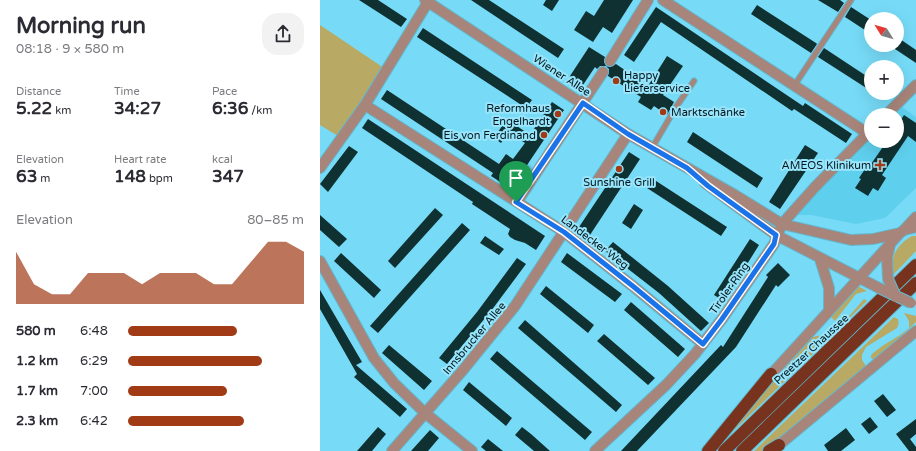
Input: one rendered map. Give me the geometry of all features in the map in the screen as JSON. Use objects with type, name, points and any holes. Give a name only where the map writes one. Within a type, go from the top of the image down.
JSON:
[{"type":"highway","name":"Preetzer Chaussee","points":[[724,451],[916,265]]},
{"type":"highway","points":[[742,451],[916,283]]},
{"type":"highway","points":[[708,451],[771,374]]},
{"type":"street","points":[[610,61],[648,0]]},
{"type":"street","points":[[663,0],[864,131]]},
{"type":"street","points":[[320,168],[365,105],[426,1]]},
{"type":"street","name":"Wiener Allee","points":[[426,1],[628,134],[735,194],[782,224],[824,235],[851,240],[873,239],[916,227]]},
{"type":"street","points":[[516,202],[603,72]]},
{"type":"street","points":[[893,108],[916,85]]},
{"type":"street","name":"Landecker Weg","points":[[365,105],[564,232],[703,344]]},
{"type":"street","name":"Innsbrucker Allee","points":[[392,451],[468,365],[511,311],[628,134]]},
{"type":"street","name":"Tiroler Ring","points":[[595,451],[666,385],[703,344],[774,244],[776,235],[782,224],[815,187],[864,138]]},
{"type":"street","name":"Wiener Allee","points":[[687,168],[708,186],[776,235],[820,259],[913,304]]},
{"type":"street","points":[[902,231],[916,217]]},
{"type":"street","name":"Preetzer Chaussee","points":[[701,451],[902,231]]},
{"type":"street","points":[[890,243],[887,258],[888,279],[896,297]]},
{"type":"street","name":"Preetzer Chaussee","points":[[820,259],[829,288],[826,313]]},
{"type":"street","points":[[320,261],[374,358],[394,382],[425,414],[472,451]]},
{"type":"street","points":[[774,449],[881,362],[916,331]]},
{"type":"lane","points":[[794,86],[851,0]]},
{"type":"lane","points":[[652,148],[676,106],[694,80]]},
{"type":"shaded area","points":[[320,25],[384,68],[338,136],[320,125]]},
{"type":"shaded area","name":"AMEOS Klinikum","points":[[904,108],[916,117],[916,188],[885,218],[856,224],[811,215],[793,215],[864,145],[864,148],[904,148]]},
{"type":"shaded area","points":[[912,236],[916,236],[916,251],[893,275],[892,263],[895,252],[902,243]]},
{"type":"shaded area","points":[[858,286],[867,291],[856,294],[835,321],[831,317]]},
{"type":"shaded area","points":[[864,299],[867,301],[716,448],[813,337],[835,332]]},
{"type":"shaded area","points":[[904,313],[916,316],[916,322],[879,357],[874,360],[871,358],[871,355],[875,351],[909,328],[909,321]]},
{"type":"shaded area","points":[[894,317],[898,319],[899,324],[897,328],[866,347],[862,355],[862,360],[866,366],[763,451],[754,451]]},
{"type":"building","points":[[359,0],[378,0],[407,19],[401,27]]},
{"type":"building","points":[[471,0],[489,0],[564,49],[558,58]]},
{"type":"building","points":[[546,0],[559,0],[552,11],[543,5]]},
{"type":"building","points":[[604,0],[633,0],[612,33],[603,27],[593,42],[574,30],[586,11],[594,16]]},
{"type":"building","points":[[818,0],[840,0],[844,3],[838,12]]},
{"type":"building","points":[[757,5],[816,43],[817,44],[811,53],[751,14]]},
{"type":"building","points":[[656,7],[803,106],[805,103],[852,134],[846,143],[794,109],[792,111],[661,22],[634,62],[624,55]]},
{"type":"building","points":[[851,7],[864,15],[864,29],[845,17]]},
{"type":"building","points":[[423,28],[532,100],[526,108],[417,37]]},
{"type":"building","points":[[904,42],[916,50],[916,63],[900,52],[904,52]]},
{"type":"building","points":[[589,47],[605,57],[604,61],[606,66],[600,66],[597,69],[595,67],[583,85],[570,76]]},
{"type":"building","points":[[824,48],[864,74],[864,87],[818,57]]},
{"type":"building","points":[[667,56],[683,66],[663,95],[674,102],[667,115],[654,106],[651,110],[638,102],[641,97],[608,76],[609,69],[606,66],[610,67],[616,64],[648,86]]},
{"type":"building","points":[[387,90],[499,164],[506,154],[513,159],[525,143],[508,132],[501,143],[494,138],[508,117],[515,122],[514,124],[530,135],[552,102],[564,110],[511,189],[491,176],[493,173],[381,99]]},
{"type":"building","points":[[904,115],[916,123],[916,142],[908,136],[904,142]]},
{"type":"building","points":[[368,119],[545,236],[536,250],[525,243],[510,237],[508,234],[510,229],[472,204],[473,202],[362,128]]},
{"type":"building","points":[[693,132],[763,178],[757,188],[687,142]]},
{"type":"building","points":[[805,145],[818,153],[780,209],[769,202]]},
{"type":"building","points":[[349,146],[358,152],[328,192],[320,184]]},
{"type":"building","points":[[882,148],[900,148],[882,175],[886,178],[878,191],[873,188],[868,196],[855,188],[861,179],[859,178],[867,166],[869,167]]},
{"type":"building","points":[[629,152],[640,159],[588,238],[577,230]]},
{"type":"building","points":[[653,179],[727,227],[721,236],[647,188]]},
{"type":"building","points":[[634,204],[643,210],[631,229],[622,223]]},
{"type":"building","points":[[435,208],[443,215],[395,268],[388,261]]},
{"type":"building","points":[[320,215],[347,239],[339,247],[320,230]]},
{"type":"building","points":[[462,223],[470,230],[378,333],[370,326]]},
{"type":"building","points":[[485,236],[504,249],[499,255],[480,243]]},
{"type":"building","points":[[750,239],[759,245],[724,301],[714,295]]},
{"type":"building","points":[[613,242],[668,286],[709,323],[701,331],[659,293],[605,251]]},
{"type":"building","points":[[341,253],[381,290],[374,298],[334,261]]},
{"type":"building","points":[[567,253],[622,294],[615,302],[561,262]]},
{"type":"building","points":[[517,258],[526,264],[491,311],[447,364],[439,358],[477,312]]},
{"type":"building","points":[[778,263],[790,275],[778,287],[776,285],[736,347],[637,451],[621,451],[721,345],[723,347],[768,277],[766,275]]},
{"type":"building","points":[[546,286],[594,325],[588,333],[540,294]]},
{"type":"building","points":[[320,290],[362,362],[356,365],[407,409],[400,417],[354,377],[357,374],[320,309]]},
{"type":"building","points":[[631,302],[685,349],[678,357],[624,310]]},
{"type":"building","points":[[525,320],[622,405],[616,412],[518,328]]},
{"type":"building","points":[[604,334],[655,378],[648,385],[597,341]]},
{"type":"building","points":[[389,345],[432,381],[424,390],[382,353]]},
{"type":"building","points":[[497,351],[592,432],[585,440],[490,359]]},
{"type":"building","points":[[469,382],[512,418],[506,426],[463,390]]},
{"type":"building","points":[[883,394],[896,410],[887,417],[874,401]]},
{"type":"building","points":[[870,417],[878,427],[869,434],[861,424]]},
{"type":"building","points":[[916,419],[916,434],[910,439],[916,447],[916,451],[909,451],[896,434]]},
{"type":"building","points":[[378,427],[386,434],[372,451],[357,451]]},
{"type":"building","points":[[522,427],[550,451],[534,451],[515,435]]},
{"type":"building","points":[[846,428],[855,440],[841,451],[828,451],[824,445]]},
{"type":"building","points":[[430,430],[439,438],[428,451],[411,451]]},
{"type":"building","points":[[488,439],[503,451],[486,451],[481,447]]},
{"type":"place","name":"Happy Lieferservice","points":[[616,81]]},
{"type":"place","name":"Marktschänke","points":[[663,112]]},
{"type":"place","name":"Reformhaus Engelhardt","points":[[558,114]]},
{"type":"place","name":"Eis von Ferdinand","points":[[544,135]]},
{"type":"place","name":"AMEOS Klinikum","points":[[880,165]]},
{"type":"place","name":"Sunshine Grill","points":[[619,169]]},
{"type":"route","points":[[583,103],[628,134],[687,168],[708,186],[776,235],[774,244],[703,344],[564,232],[516,202],[583,103]]}]
